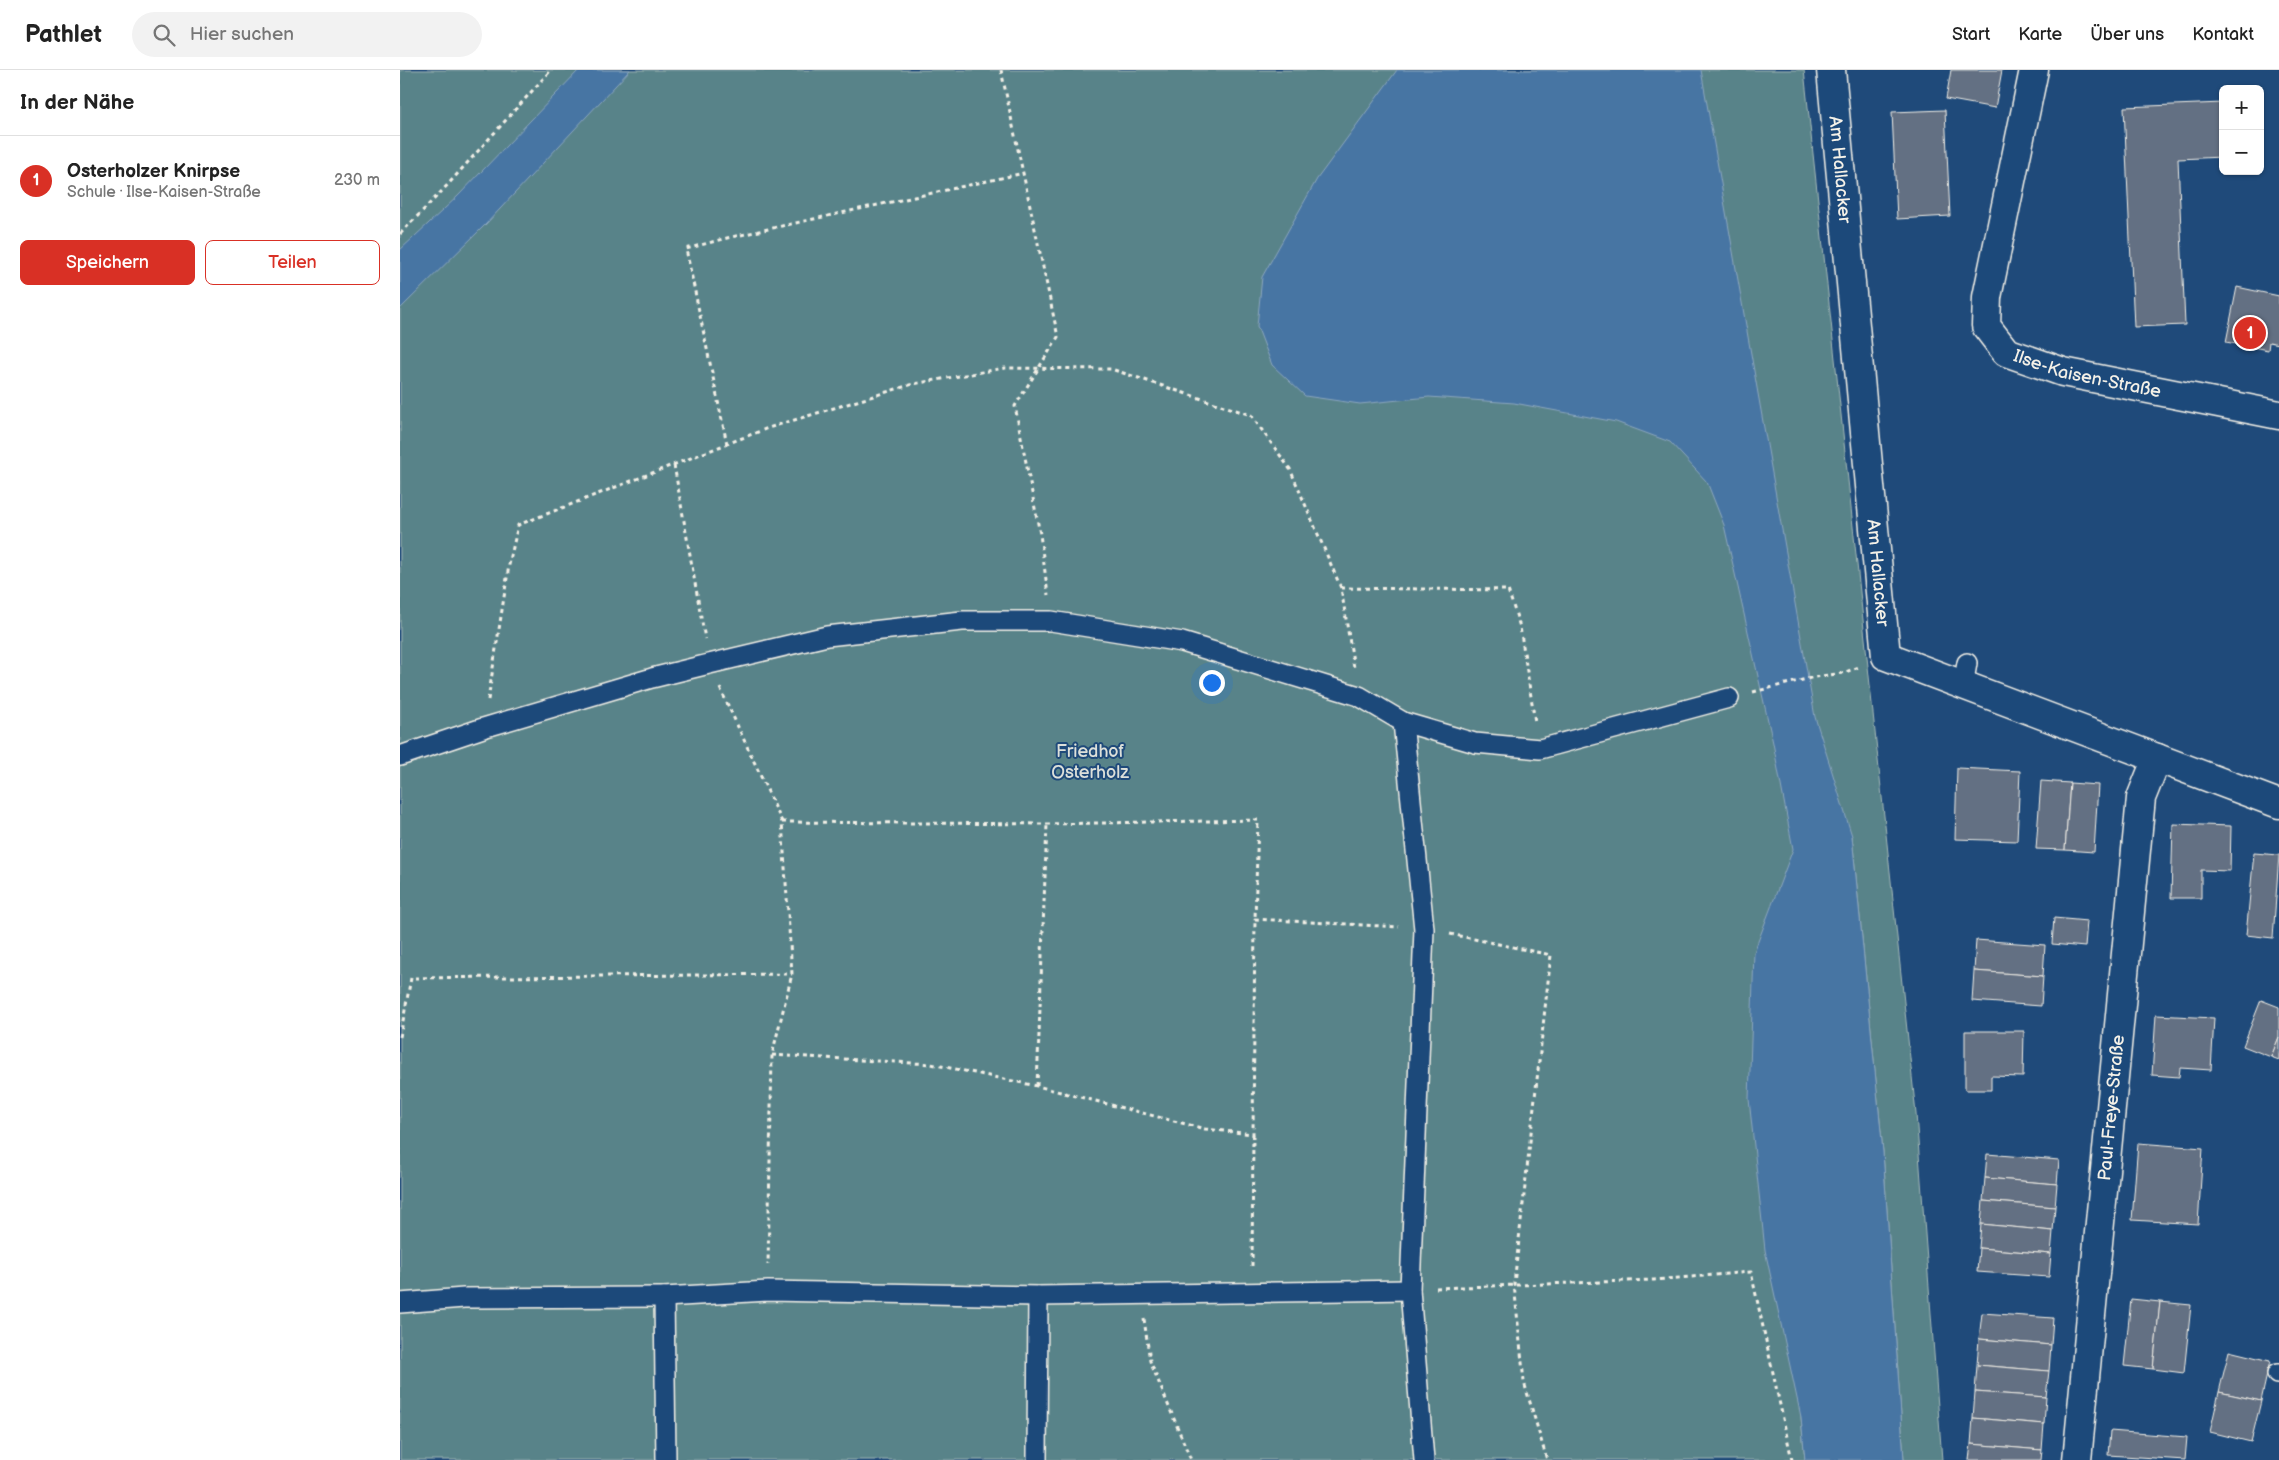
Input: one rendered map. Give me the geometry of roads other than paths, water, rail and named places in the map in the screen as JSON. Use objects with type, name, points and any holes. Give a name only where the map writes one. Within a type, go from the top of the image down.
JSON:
[{"type":"street","name":"Am Hallacker","points":[[1831,70],[1886,656],[1965,675],[2157,758]]},
{"type":"street","name":"Ilse-Kaisen-Straße","points":[[2034,70],[1986,297],[1986,326],[2006,352],[2063,372],[2279,415]]},
{"type":"street","points":[[2157,758],[2279,804]]},
{"type":"street","name":"Paul-Freye-Straße","points":[[2077,1460],[2141,798],[2157,758]]},
{"type":"lane","points":[[400,756],[483,728],[652,678],[709,664],[827,636],[962,621],[1051,621],[1182,642],[1359,696],[1403,722],[1475,743],[1540,749],[1728,698]]},
{"type":"lane","points":[[1403,722],[1424,929],[1410,1290],[1424,1460]]},
{"type":"lane","points":[[400,1303],[464,1298],[664,1297],[768,1291],[1038,1296],[1410,1290]]},
{"type":"lane","points":[[1037,1460],[1038,1296]]},
{"type":"lane","points":[[664,1297],[666,1460]]},
{"type":"water","points":[[579,70],[630,70],[486,224],[400,309],[400,250],[458,196]]},
{"type":"water","points":[[1397,70],[1701,70],[1815,717],[1852,836],[1883,1152],[1904,1460],[1805,1460],[1801,1417],[1765,1250],[1749,1099],[1754,952],[1793,849],[1773,743],[1724,525],[1707,482],[1670,442],[1616,422],[1514,403],[1429,397],[1360,404],[1305,396],[1272,365],[1257,326],[1262,277],[1317,179]]},
{"type":"place","name":"Osterholzer Knirpse","points":[[2250,333]]},
{"type":"park label","name":"Friedhof Osterholz","points":[[1090,761]]}]
